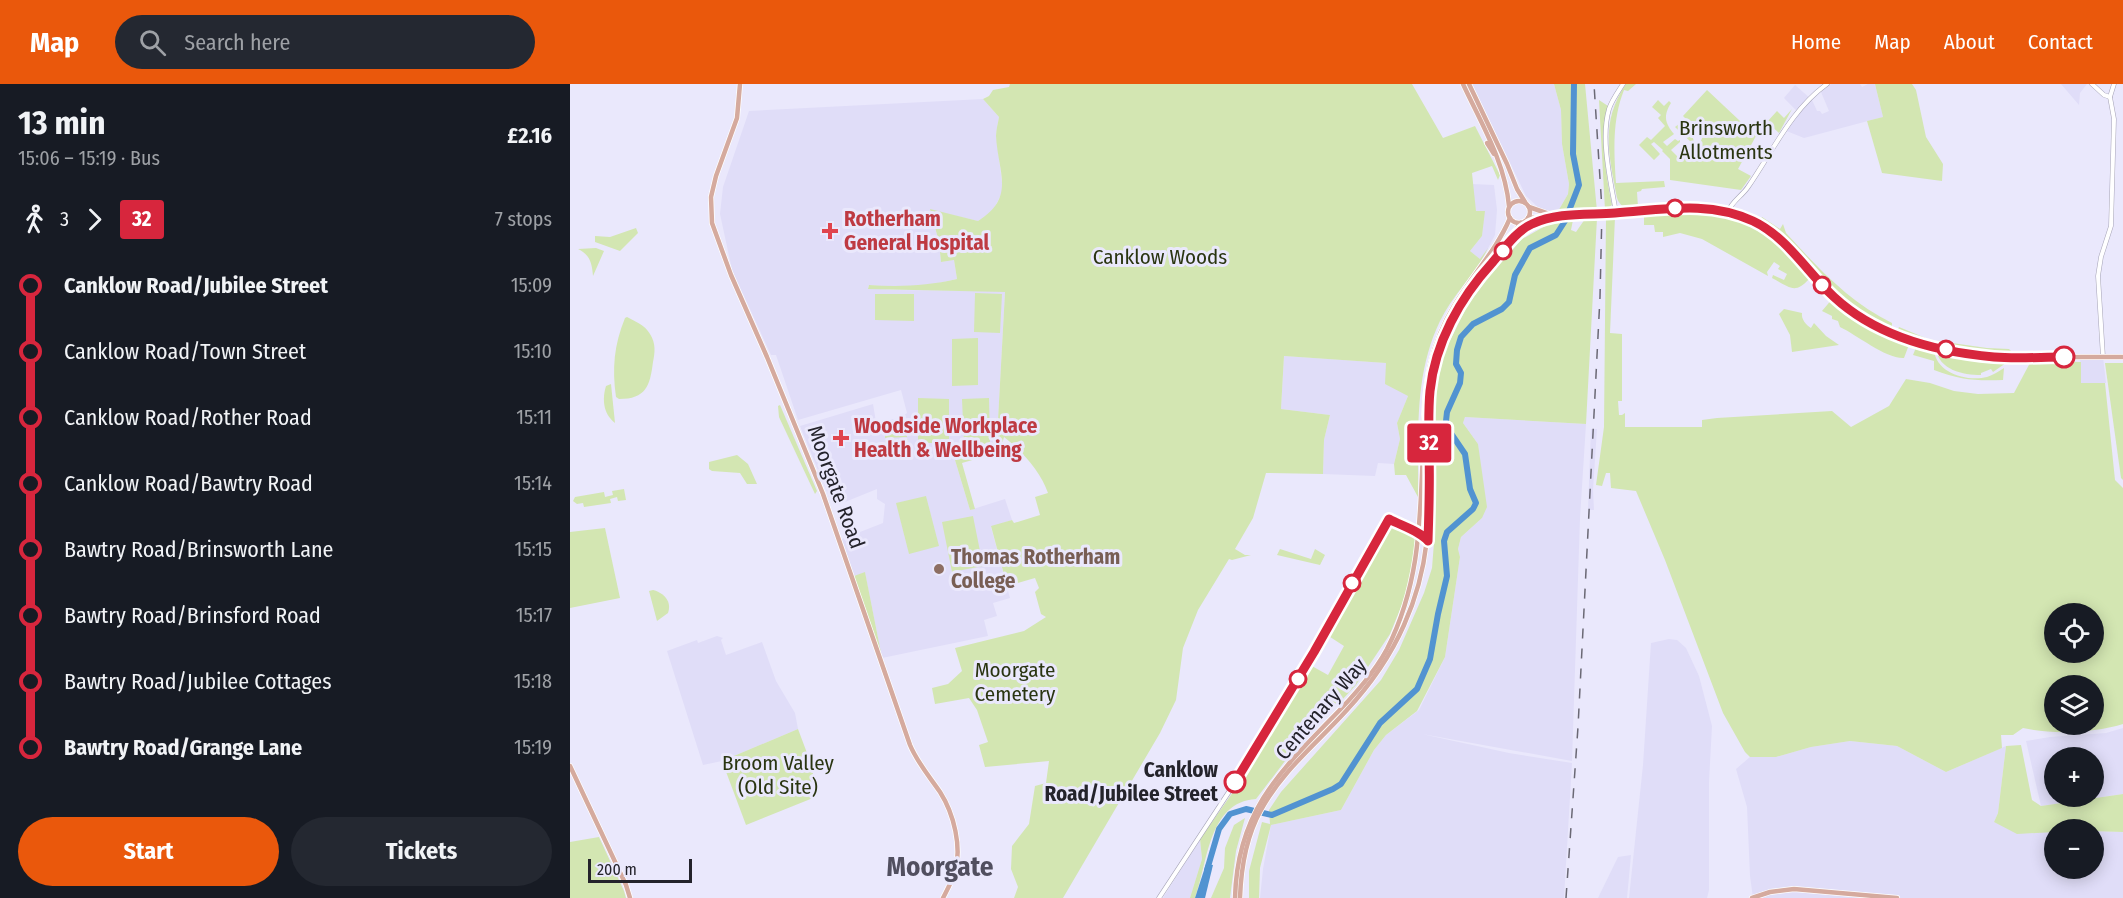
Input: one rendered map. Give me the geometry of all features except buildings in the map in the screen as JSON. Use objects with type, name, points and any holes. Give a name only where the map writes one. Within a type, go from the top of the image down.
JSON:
[{"type":"main road","name":"Moorgate Road","points":[[740,84],[737,118],[711,196],[712,224],[731,275],[824,494],[913,753],[940,792],[950,812],[956,842],[956,865],[953,878],[943,898]]},
{"type":"main road","points":[[1463,84],[1498,159],[1508,192],[1510,218],[1521,223]]},
{"type":"main road","points":[[1469,84],[1517,189],[1529,207],[1528,218]]},
{"type":"main road","points":[[1487,143],[1498,159]]},
{"type":"main road","points":[[1509,206],[1516,201],[1525,202]]},
{"type":"main road","points":[[1529,207],[1561,216]]},
{"type":"main road","points":[[1484,272],[1521,223],[1528,218],[1683,207],[1716,209],[1753,221],[1770,230],[1835,299],[1881,329],[1935,347],[1982,355],[2123,357]]},
{"type":"main road","points":[[1484,272],[1522,230],[1533,223],[1561,216]]},
{"type":"main road","name":"Centenary Way","points":[[1235,898],[1240,855],[1254,818],[1265,798],[1284,768],[1351,698],[1386,651],[1403,614],[1415,570],[1419,532],[1425,393],[1431,363],[1439,337],[1454,306],[1494,250],[1510,218]]},
{"type":"main road","name":"Centenary Way","points":[[1265,798],[1346,710],[1380,669],[1396,642],[1410,611],[1421,580],[1428,541],[1429,408],[1433,372],[1443,340],[1458,308],[1484,272]]},
{"type":"main road","points":[[1419,532],[1429,519]]},
{"type":"main road","points":[[570,766],[630,898]]},
{"type":"main road","name":"Centenary Way","points":[[1240,898],[1245,856],[1254,818]]},
{"type":"main road","points":[[1752,898],[1770,892],[1794,889],[1897,898]]},
{"type":"street","points":[[1616,213],[1608,164],[1606,126],[1610,105],[1623,84]]},
{"type":"street","points":[[1728,212],[1768,158],[1793,117],[1815,93],[1827,84]]},
{"type":"street","points":[[2092,84],[2104,95],[2110,97]]},
{"type":"street","points":[[2103,357],[2098,284],[2101,257],[2111,226],[2114,119],[2110,97],[2114,84]]},
{"type":"street","points":[[1158,898],[1246,766],[1389,519],[1419,532],[1428,541]]},
{"type":"shaded area","points":[[1472,84],[1554,84],[1561,110],[1562,144],[1569,184],[1568,194],[1557,213],[1540,209],[1526,196]]},
{"type":"shaded area","points":[[1831,84],[1860,84],[1862,87],[1875,84],[1883,117],[1804,138],[1784,130],[1797,111],[1784,98],[1795,85],[1812,100],[1817,111],[1822,114],[1829,111],[1821,92]]},
{"type":"shaded area","points":[[2061,84],[2087,84],[2080,93],[2079,105]]},
{"type":"shaded area","points":[[983,99],[999,117],[996,133],[1003,191],[992,212],[978,221],[930,210],[939,242],[941,262],[954,260],[957,279],[930,285],[893,287],[869,285],[868,288],[1005,291],[998,420],[992,446],[955,460],[970,510],[1005,499],[1012,520],[991,527],[1010,598],[993,603],[997,616],[984,620],[988,636],[882,658],[865,573],[854,576],[842,539],[883,523],[885,504],[877,499],[877,489],[845,502],[839,494],[829,497],[800,426],[873,404],[876,422],[900,418],[907,413],[901,390],[798,420],[776,355],[771,355],[732,270],[720,214],[723,187],[749,111]]},
{"type":"shaded area","points":[[1472,184],[1494,185],[1497,210],[1495,235],[1484,256],[1480,259],[1470,251],[1482,236],[1484,211],[1476,212]]},
{"type":"shaded area","points":[[1284,356],[1387,363],[1408,396],[1397,423],[1400,439],[1394,464],[1378,463],[1375,476],[1323,474],[1324,440],[1330,415],[1281,409]]},
{"type":"shaded area","points":[[2080,357],[2103,357],[2106,383],[2081,383]]},
{"type":"shaded area","points":[[1465,417],[1586,424],[1580,518],[1572,761],[1422,734],[1509,753],[1572,763],[1564,898],[1260,898],[1271,825],[1341,810],[1374,750],[1386,735],[1419,710],[1445,657],[1461,537],[1482,518],[1478,444],[1463,423]]},
{"type":"shaded area","points":[[1591,429],[1597,429],[1594,510],[1588,510]]},
{"type":"shaded area","points":[[717,636],[723,638],[721,640],[726,655],[762,642],[776,681],[795,713],[798,729],[722,761],[703,765],[667,651],[697,640],[698,643]]},
{"type":"shaded area","points":[[1669,639],[1677,640],[1686,648],[1699,676],[1712,726],[1709,782],[1709,890],[1707,898],[1629,898],[1643,765],[1651,643]]},
{"type":"shaded area","points":[[2123,728],[2123,794],[2104,797],[2104,747],[2044,747],[2044,806],[2041,806],[2026,741],[2050,737],[2104,735]]},
{"type":"shaded area","points":[[1850,741],[1897,746],[1946,772],[2006,746],[1998,813],[1994,822],[2044,832],[2044,879],[2104,879],[2104,831],[2123,832],[2123,898],[1753,898],[1747,807],[1736,769],[1750,757],[1776,757],[1811,747]]},
{"type":"shaded area","points":[[1200,839],[1202,859],[1190,898],[1163,898]]},
{"type":"shaded area","points":[[1631,855],[1627,898],[1598,898],[1618,857]]},
{"type":"green space","name":"Canklow Woods","points":[[1010,84],[1412,84],[1443,138],[1475,126],[1500,175],[1498,180],[1492,166],[1472,173],[1476,211],[1485,211],[1482,236],[1470,251],[1480,259],[1488,248],[1445,311],[1431,342],[1421,385],[1419,408],[1418,497],[1406,475],[1395,475],[1394,464],[1400,439],[1397,423],[1408,396],[1385,384],[1386,363],[1284,356],[1281,409],[1330,415],[1324,440],[1323,474],[1266,473],[1253,518],[1235,549],[1245,555],[1251,555],[1229,559],[1198,610],[1183,648],[1176,700],[1160,733],[1063,898],[1014,898],[1018,887],[1011,869],[1012,846],[1029,824],[1035,786],[1046,783],[1049,761],[985,767],[979,745],[988,742],[977,710],[969,698],[935,704],[932,688],[948,684],[962,671],[955,648],[1024,631],[1046,617],[1041,614],[1035,592],[1039,588],[1035,578],[1007,586],[991,526],[1012,520],[1014,523],[1040,515],[1035,497],[1048,493],[1041,477],[1024,455],[1004,437],[1000,452],[962,463],[975,509],[970,510],[955,460],[992,446],[998,420],[1005,292],[868,289],[869,285],[913,285],[957,279],[954,260],[941,262],[939,242],[930,209],[978,221],[997,203],[1002,183],[996,136],[999,117],[983,99],[993,90],[1009,87]]},
{"type":"green space","points":[[1554,84],[1585,84],[1597,211],[1557,213],[1568,194],[1569,184],[1562,144],[1561,110]]},
{"type":"green space","points":[[1626,84],[1636,84],[1628,91],[1624,90],[1617,113],[1614,147],[1616,183],[1664,181],[1665,187],[1642,189],[1637,192],[1638,207],[1631,208],[1623,206],[1617,198],[1609,153],[1612,112]]},
{"type":"green space","points":[[1875,84],[1912,84],[1916,90],[1926,137],[1943,164],[1942,181],[1882,173],[1867,121],[1883,117]]},
{"type":"green space","name":"Brinsworth Allotments","points":[[1707,90],[1756,136],[1738,169],[1751,176],[1741,190],[1670,180],[1670,159],[1663,150],[1654,142],[1651,144],[1660,154],[1654,160],[1639,145],[1647,137],[1651,140],[1665,126],[1658,118],[1661,115],[1652,107],[1658,100],[1664,106],[1669,101],[1671,103],[1666,119],[1674,134],[1663,142],[1667,146],[1675,139],[1680,140],[1671,150],[1678,157],[1683,152],[1689,157],[1696,156],[1703,135],[1699,131],[1692,134],[1694,142],[1692,143],[1675,127],[1679,124],[1684,129],[1690,123],[1683,116]]},
{"type":"green space","points":[[1599,100],[1608,106],[1605,156],[1612,205],[1605,210]]},
{"type":"green space","points":[[1792,109],[1779,133],[1767,122],[1777,111],[1784,118]]},
{"type":"green space","points":[[1683,211],[1730,215],[1752,224],[1771,236],[1807,274],[1809,279],[1800,287],[1792,288],[1772,278],[1773,275],[1784,280],[1787,274],[1778,269],[1780,266],[1774,262],[1767,272],[1768,276],[1702,239],[1680,233],[1663,237],[1663,232],[1655,232],[1654,225],[1644,225],[1644,214]]},
{"type":"green space","points":[[1606,217],[1615,217],[1610,333],[1622,334],[1622,401],[1618,401],[1619,415],[1625,413],[1625,427],[1702,427],[1702,420],[1717,418],[1832,411],[1851,427],[1889,406],[1906,379],[1930,383],[1954,391],[1978,394],[2014,393],[2031,361],[2081,362],[2081,383],[2105,383],[2115,480],[2123,488],[2123,724],[2104,728],[2104,675],[2044,675],[2044,732],[2023,728],[2013,735],[2001,735],[2002,748],[1946,772],[1897,746],[1850,741],[1811,747],[1776,757],[1750,757],[1723,713],[1665,560],[1636,491],[1611,488],[1610,473],[1606,473],[1602,486],[1596,485],[1604,427]]},
{"type":"green space","points":[[1762,217],[1780,229],[1783,224],[1786,233],[1822,271],[1848,295],[1876,315],[1892,323],[1892,329],[1877,325],[1862,317],[1847,305],[1779,234],[1760,221]]},
{"type":"green space","points":[[1597,218],[1586,424],[1465,417],[1463,423],[1478,444],[1487,507],[1482,518],[1461,537],[1445,657],[1417,711],[1386,735],[1374,750],[1341,810],[1271,825],[1260,868],[1259,898],[1249,898],[1249,871],[1262,822],[1270,824],[1269,810],[1281,792],[1381,680],[1399,650],[1424,593],[1432,568],[1435,530],[1435,396],[1444,353],[1467,306],[1522,239],[1554,221],[1573,220],[1571,230],[1576,232],[1585,219]]},
{"type":"green space","points":[[636,228],[638,233],[620,251],[595,242],[595,236],[610,237]]},
{"type":"green space","points":[[596,248],[604,251],[593,276],[590,260],[578,249]]},
{"type":"green space","points":[[975,293],[1002,294],[1000,333],[974,332]]},
{"type":"green space","points":[[875,294],[914,294],[914,321],[875,320]]},
{"type":"green space","points":[[1833,298],[1870,326],[1908,340],[1910,342],[1904,358],[1880,351],[1840,327],[1838,321],[1822,311]]},
{"type":"green space","points":[[1784,309],[1802,313],[1807,325],[1811,328],[1814,323],[1826,336],[1839,345],[1792,352],[1790,335],[1779,314]]},
{"type":"green space","points":[[627,317],[648,331],[653,341],[654,355],[650,378],[645,390],[635,397],[619,399],[616,397],[614,366],[618,338]]},
{"type":"green space","points":[[1899,327],[1935,342],[2009,349],[2013,353],[1988,354],[1957,349],[1900,333]]},
{"type":"green space","points":[[978,338],[978,385],[952,386],[952,339]]},
{"type":"green space","points":[[1917,345],[1934,349],[1940,364],[1953,374],[1979,378],[1989,376],[2004,368],[2003,380],[1968,379],[1934,370],[1934,361],[1913,355]]},
{"type":"green space","points":[[1936,349],[2008,360],[1993,372],[1991,369],[1981,375],[1967,374],[1953,370],[1942,362]]},
{"type":"green space","points":[[2105,363],[2123,363],[2123,480],[2121,478]]},
{"type":"green space","points":[[611,384],[615,423],[606,411],[604,401],[606,386]]},
{"type":"green space","points":[[918,398],[949,399],[949,443],[918,443]]},
{"type":"green space","points":[[989,398],[990,444],[964,445],[962,399]]},
{"type":"green space","points":[[780,405],[817,491],[815,494],[779,417],[778,406]]},
{"type":"green space","points":[[885,421],[906,421],[907,437],[885,438]]},
{"type":"green space","points":[[908,439],[908,456],[886,457],[885,440]]},
{"type":"green space","points":[[737,455],[748,464],[757,484],[747,484],[740,473],[709,469],[709,462]]},
{"type":"green space","points":[[624,489],[626,500],[618,501],[617,497],[610,499],[611,503],[584,507],[583,503],[577,504],[573,501],[575,497],[604,492],[605,497],[613,495],[612,491]]},
{"type":"green space","points":[[926,496],[939,546],[909,554],[896,503]]},
{"type":"green space","points":[[973,516],[983,566],[952,572],[942,522]]},
{"type":"green space","points":[[1395,525],[1414,537],[1416,542],[1408,590],[1390,634],[1356,685],[1285,761],[1256,799],[1240,803],[1228,811],[1219,822],[1212,836],[1195,898],[1190,898],[1202,859],[1200,839],[1233,792],[1310,665],[1328,675],[1344,646],[1327,635],[1392,526]]},
{"type":"green space","points":[[605,528],[620,598],[570,608],[570,532]]},
{"type":"green space","points":[[1280,549],[1311,559],[1315,549],[1325,555],[1320,565],[1277,555]]},
{"type":"green space","points":[[865,572],[882,658],[854,576]]},
{"type":"green space","points":[[653,590],[664,595],[669,605],[668,613],[657,621],[649,591]]},
{"type":"green space","name":"Broom Valley (Old Site)","points":[[798,729],[813,769],[818,796],[746,825],[722,761]]},
{"type":"green space","points":[[2021,745],[2032,800],[2041,806],[2104,807],[2104,797],[2123,794],[2123,832],[2104,831],[2104,819],[2044,819],[2044,833],[2017,834],[1994,822],[1998,813],[2006,746]]},
{"type":"green space","points":[[1245,818],[1236,851],[1230,898],[1211,898],[1224,868],[1225,848],[1234,825]]},
{"type":"green space","points":[[599,837],[626,898],[570,898],[570,842]]},
{"type":"water","points":[[1206,864],[1213,865],[1205,898],[1195,898]]},
{"type":"waterway","points":[[1207,870],[1219,829],[1230,814],[1246,809],[1272,815],[1341,784],[1380,723],[1417,689],[1430,659],[1447,576],[1444,541],[1447,532],[1473,509],[1476,503],[1470,489],[1465,454],[1448,429],[1446,421],[1447,412],[1460,383],[1461,373],[1456,364],[1457,350],[1461,337],[1473,324],[1502,309],[1509,302],[1515,275],[1530,248],[1556,235],[1565,221],[1579,185],[1573,154],[1574,84]]},
{"type":"railway","points":[[1566,898],[1578,727],[1600,297],[1602,210],[1594,84]]},
{"type":"bus line","name":"32","points":[[1235,782],[1314,652],[1389,519],[1419,532],[1428,541],[1430,390],[1440,350],[1458,308],[1484,272],[1522,230],[1533,223],[1560,216],[1683,207],[1716,209],[1748,219],[1770,230],[1835,299],[1873,325],[1946,350],[1994,357],[2064,357]]},
{"type":"place","name":"Rotherham General Hospital","points":[[830,231]]},
{"type":"place","name":"Woodside Workplace Health & Wellbeing","points":[[841,438]]},
{"type":"place","name":"Thomas Rotherham College","points":[[939,569]]},
{"type":"place","name":"Canklow Road/Jubilee Street","points":[[1235,782]]},
{"type":"district","name":"Moorgate","points":[[940,867]]},
{"type":"park label","name":"Moorgate Cemetery","points":[[1015,682]]}]
